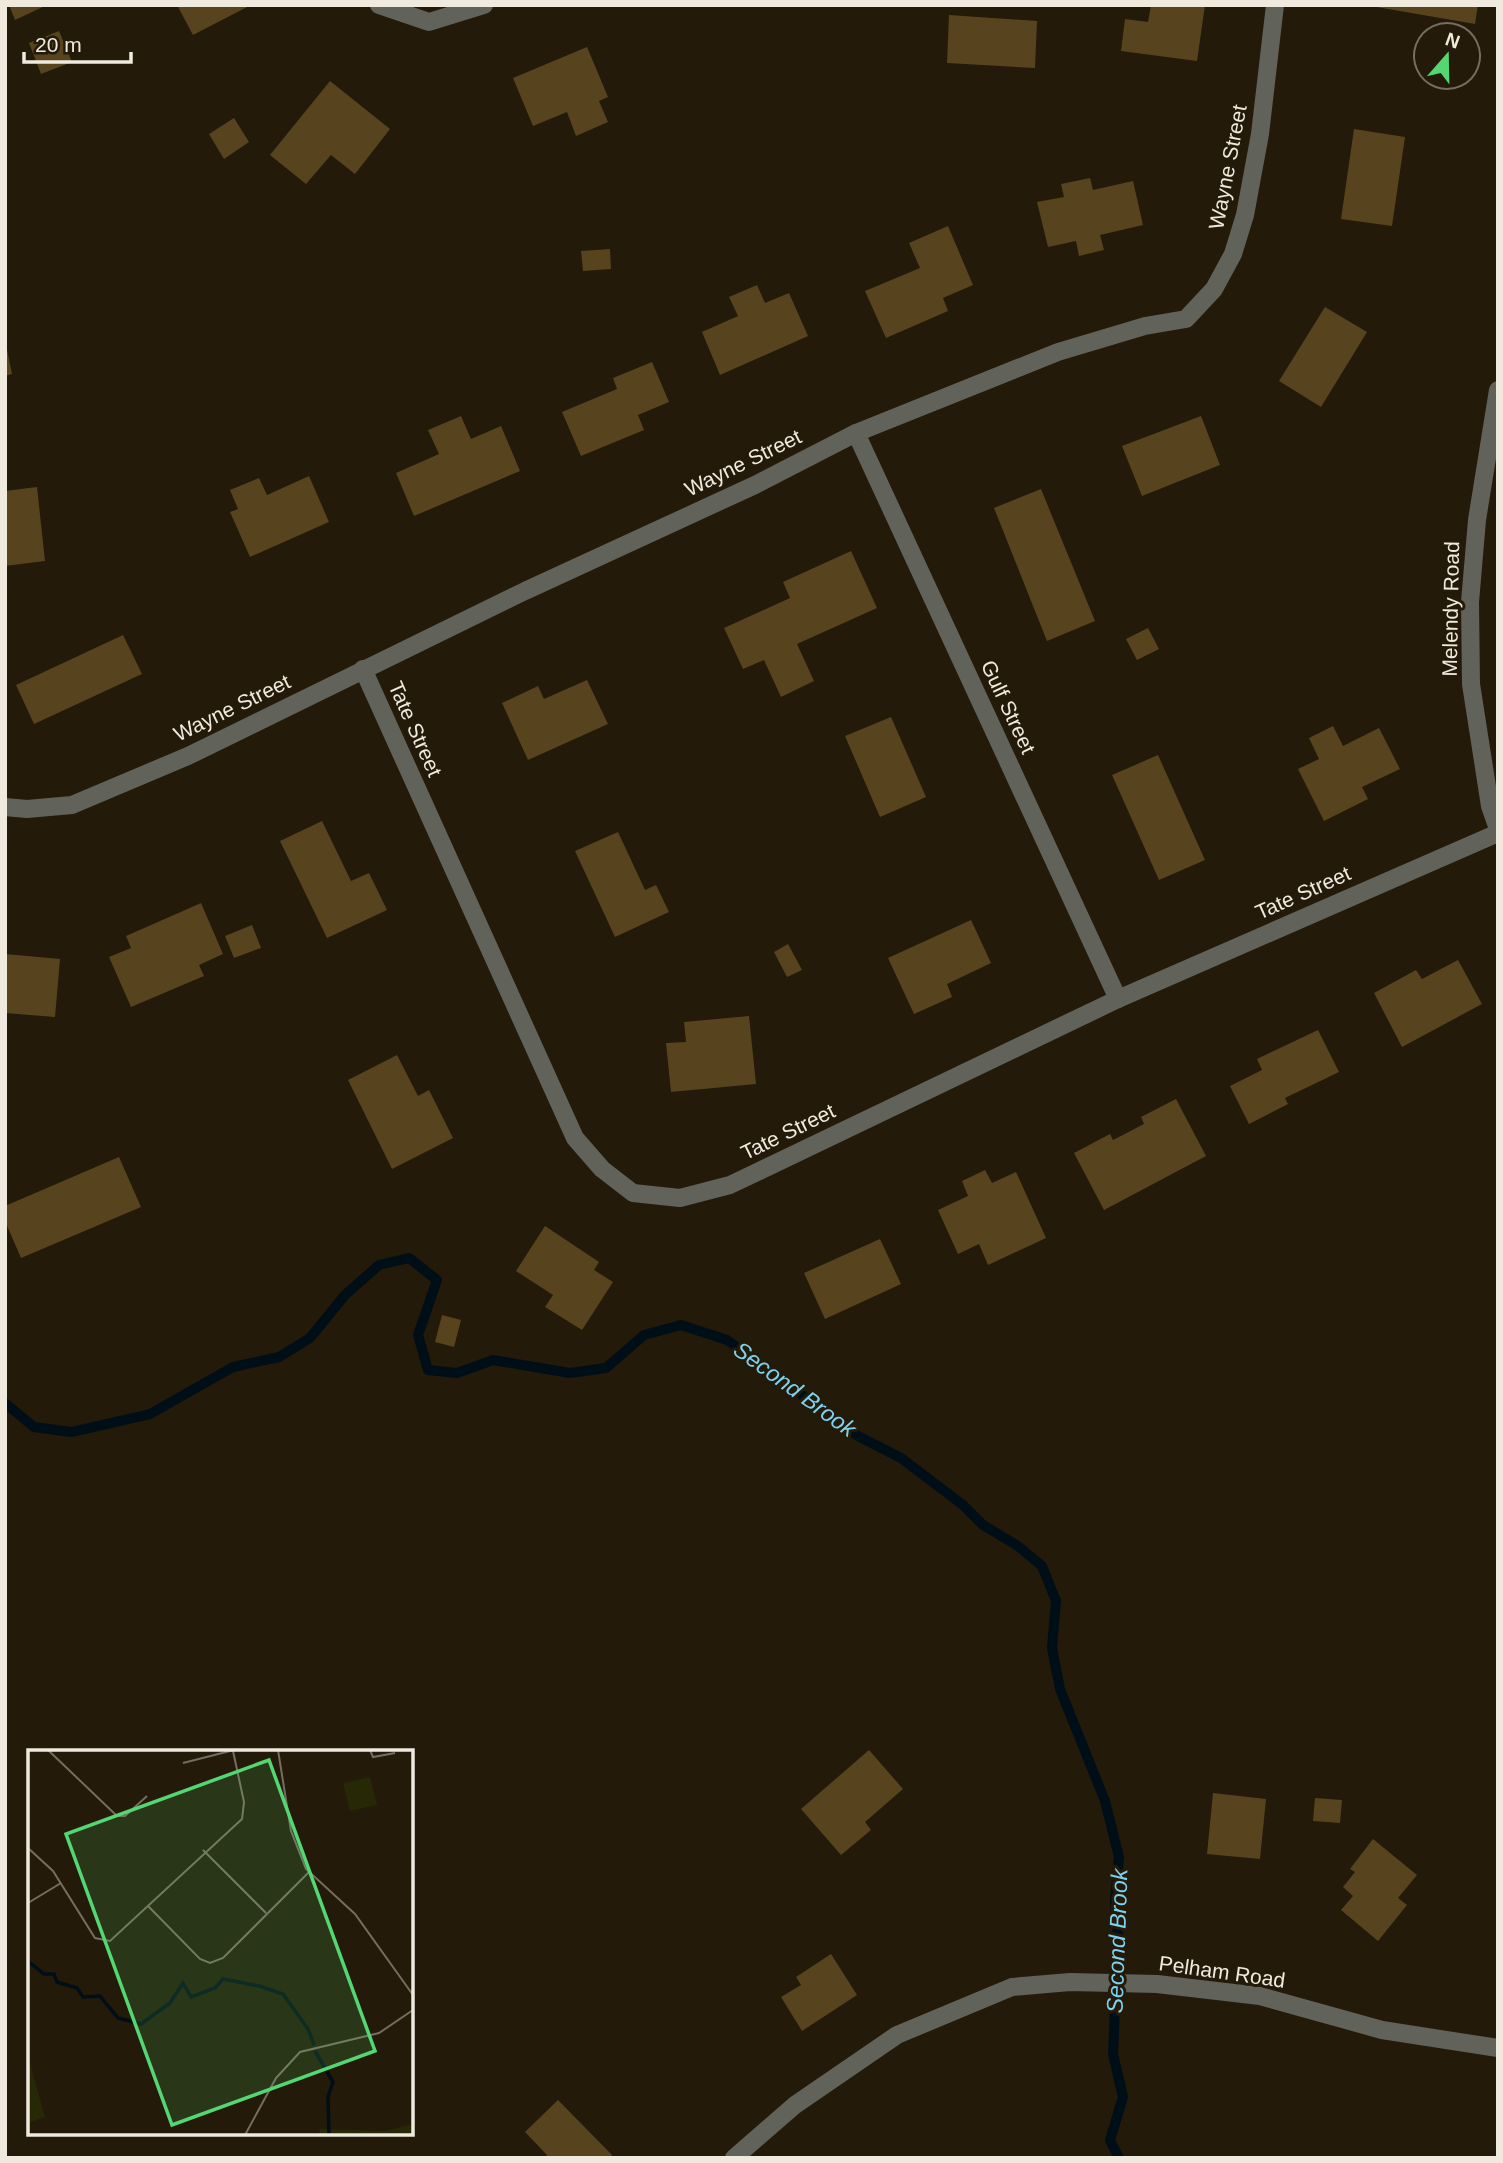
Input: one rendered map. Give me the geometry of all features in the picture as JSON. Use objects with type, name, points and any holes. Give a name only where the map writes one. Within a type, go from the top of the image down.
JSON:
[{"type":"street","points":[[379,5],[429,22],[484,5]]},
{"type":"street","name":"Wayne Street","points":[[5,807],[27,809],[72,805],[188,756],[363,669],[755,485],[856,433],[1058,352],[1145,326],[1186,319],[1214,289],[1233,254],[1245,215],[1260,134],[1275,5]]},
{"type":"street","name":"Melendy Road","points":[[1498,390],[1476,520],[1470,602],[1471,684],[1490,806],[1498,831]]},
{"type":"street","name":"Gulf Street","points":[[856,433],[1118,999]]},
{"type":"street","name":"Tate Street","points":[[363,669],[575,1138],[602,1169],[633,1193],[680,1198],[730,1185],[1118,999],[1498,831]]},
{"type":"street","name":"Pelham Road","points":[[734,2158],[795,2105],[897,2035],[1012,1987],[1070,1982],[1157,1984],[1260,1996],[1382,2030],[1498,2048]]},
{"type":"building","points":[[9,5],[47,5],[15,20]]},
{"type":"building","points":[[177,5],[251,5],[193,35]]},
{"type":"building","points":[[1151,5],[1205,5],[1197,61],[1121,51],[1125,19],[1148,22]]},
{"type":"building","points":[[1365,5],[1478,5],[1475,21],[1458,21]]},
{"type":"building","points":[[949,15],[1037,21],[1035,68],[947,63]]},
{"type":"building","points":[[59,31],[72,62],[41,74],[29,43]]},
{"type":"building","points":[[587,47],[608,97],[599,101],[608,122],[576,136],[567,112],[533,126],[513,78]]},
{"type":"building","points":[[330,81],[390,129],[355,174],[331,155],[306,184],[270,155]]},
{"type":"building","points":[[234,118],[249,142],[224,159],[209,134]]},
{"type":"building","points":[[1354,129],[1405,137],[1392,226],[1341,219]]},
{"type":"building","points":[[1090,178],[1093,190],[1133,181],[1143,225],[1100,235],[1104,250],[1079,256],[1076,241],[1048,247],[1037,202],[1064,197],[1061,184]]},
{"type":"building","points":[[948,226],[973,285],[943,298],[948,311],[886,338],[865,291],[920,268],[909,243]]},
{"type":"building","points":[[610,249],[611,269],[583,271],[581,251]]},
{"type":"building","points":[[757,285],[765,303],[789,293],[808,336],[720,375],[702,332],[738,316],[729,297]]},
{"type":"building","points":[[1325,307],[1367,332],[1321,407],[1279,381]]},
{"type":"building","points":[[5,340],[12,374],[5,376]]},
{"type":"building","points":[[652,362],[669,402],[638,415],[644,430],[581,456],[562,412],[617,389],[613,378]]},
{"type":"building","points":[[461,416],[471,439],[501,426],[520,471],[414,516],[396,473],[439,454],[428,430]]},
{"type":"building","points":[[1201,416],[1220,465],[1142,496],[1122,446]]},
{"type":"building","points":[[309,476],[329,522],[250,557],[230,512],[238,509],[230,490],[259,478],[267,495]]},
{"type":"building","points":[[37,487],[45,561],[5,566],[5,491]]},
{"type":"building","points":[[1041,489],[1095,621],[1047,641],[994,508]]},
{"type":"building","points":[[851,551],[877,608],[797,644],[814,681],[781,697],[764,660],[743,669],[724,628],[790,598],[783,582]]},
{"type":"building","points":[[1148,628],[1159,649],[1137,660],[1126,639]]},
{"type":"building","points":[[123,635],[142,674],[34,724],[16,685]]},
{"type":"building","points":[[587,680],[608,724],[528,760],[502,703],[538,686],[544,699]]},
{"type":"building","points":[[891,717],[926,797],[880,817],[845,736]]},
{"type":"building","points":[[1333,726],[1343,746],[1379,728],[1400,769],[1362,787],[1368,799],[1324,821],[1298,769],[1319,759],[1309,738]]},
{"type":"building","points":[[1158,755],[1205,860],[1159,880],[1112,775]]},
{"type":"building","points":[[322,821],[351,881],[369,873],[387,910],[327,938],[280,841]]},
{"type":"building","points":[[618,832],[645,890],[656,885],[669,912],[615,937],[575,851]]},
{"type":"building","points":[[201,903],[223,954],[199,965],[204,976],[131,1007],[109,957],[131,948],[126,936]]},
{"type":"building","points":[[971,920],[991,963],[947,984],[952,997],[914,1014],[888,958]]},
{"type":"building","points":[[252,925],[261,948],[234,958],[225,936]]},
{"type":"building","points":[[788,944],[802,970],[787,977],[774,952]]},
{"type":"building","points":[[5,954],[60,959],[55,1017],[5,1013]]},
{"type":"building","points":[[1458,960],[1482,1004],[1402,1047],[1374,993],[1416,970],[1422,979]]},
{"type":"building","points":[[749,1016],[756,1084],[671,1092],[666,1043],[686,1042],[684,1022]]},
{"type":"building","points":[[1318,1030],[1339,1072],[1285,1098],[1288,1104],[1249,1124],[1230,1086],[1262,1070],[1257,1059]]},
{"type":"building","points":[[397,1055],[418,1096],[429,1090],[453,1138],[392,1169],[348,1080]]},
{"type":"building","points":[[1176,1099],[1206,1156],[1104,1210],[1074,1153],[1110,1134],[1113,1140],[1144,1124],[1141,1117]]},
{"type":"building","points":[[119,1157],[141,1207],[21,1258],[5,1221],[5,1206]]},
{"type":"building","points":[[985,1170],[992,1183],[1016,1172],[1046,1238],[988,1265],[979,1244],[958,1254],[938,1210],[968,1196],[962,1181]]},
{"type":"building","points":[[545,1226],[599,1262],[594,1270],[613,1282],[582,1330],[545,1307],[553,1295],[516,1271]]},
{"type":"building","points":[[880,1239],[901,1284],[825,1319],[804,1273]]},
{"type":"building","points":[[442,1315],[461,1320],[454,1347],[435,1342]]},
{"type":"building","points":[[869,1750],[903,1789],[865,1822],[871,1830],[841,1855],[801,1809]]},
{"type":"building","points":[[1213,1793],[1266,1799],[1260,1859],[1207,1854]]},
{"type":"building","points":[[1315,1798],[1342,1800],[1340,1823],[1313,1821]]},
{"type":"building","points":[[1373,1839],[1417,1875],[1398,1898],[1407,1905],[1378,1941],[1341,1910],[1353,1896],[1343,1887],[1355,1872],[1350,1869]]},
{"type":"building","points":[[831,1954],[857,1995],[802,2031],[781,1997],[801,1985],[796,1977]]},
{"type":"building","points":[[558,2100],[612,2155],[609,2158],[544,2158],[547,2155],[525,2132]]},
{"type":"waterway","name":"Second Brook","points":[[5,1403],[34,1427],[71,1432],[150,1414],[233,1367],[279,1357],[310,1338],[345,1295],[379,1265],[409,1258],[437,1280],[418,1335],[428,1370],[457,1373],[493,1360],[570,1373],[606,1368],[644,1335],[681,1325],[727,1340],[858,1436],[901,1458],[963,1505],[983,1525],[1018,1546],[1042,1566],[1056,1601],[1052,1648],[1060,1689],[1105,1801],[1119,1857],[1115,1899],[1118,1937],[1113,2054],[1123,2097],[1110,2140],[1119,2158]]}]
